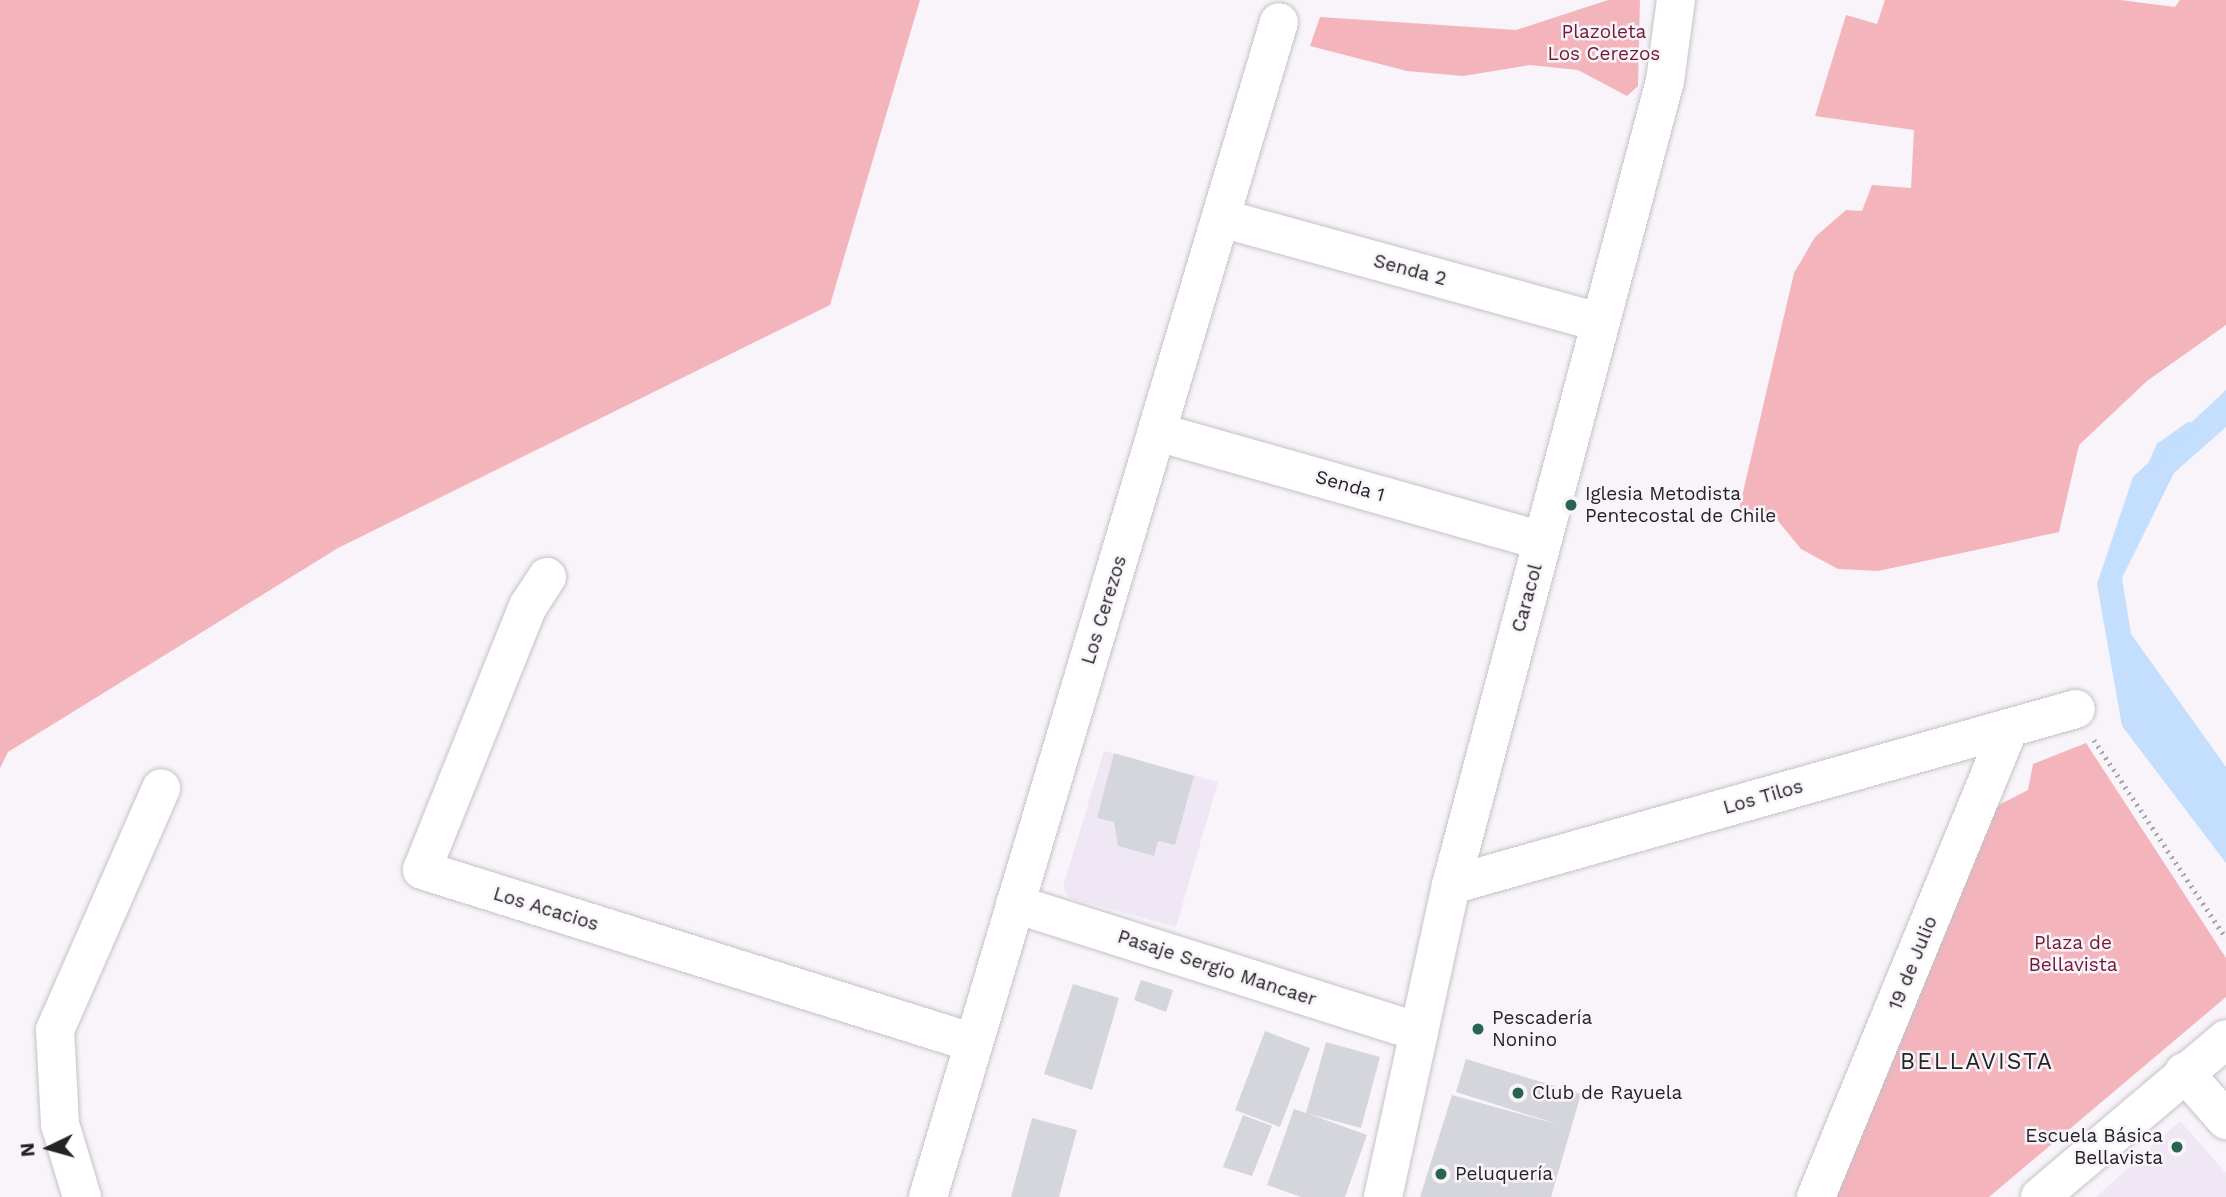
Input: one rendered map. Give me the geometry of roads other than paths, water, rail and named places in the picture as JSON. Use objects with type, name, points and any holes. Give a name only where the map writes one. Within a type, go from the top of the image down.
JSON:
[{"type":"street","name":"Caracol","points":[[1383,1197],[1451,885],[1665,81],[1676,0]]},
{"type":"street","name":"Los Cerezos","points":[[928,1197],[1279,22]]},
{"type":"street","name":"Senda 2","points":[[1221,218],[1599,322]]},
{"type":"street","name":"Senda 1","points":[[1157,432],[1542,541]]},
{"type":"street","name":"Los Acacios","points":[[547,577],[528,606],[422,870],[974,1043]]},
{"type":"street","name":"Los Tilos","points":[[1451,885],[2076,709]]},
{"type":"street","name":"19 de Julio","points":[[1816,1197],[2009,728]]},
{"type":"street","points":[[82,1197],[61,1124],[55,1030],[162,788]]},
{"type":"street","name":"Pasaje Sergio Mancaer","points":[[1015,904],[1419,1032]]},
{"type":"street","points":[[2040,1197],[2226,1039]]},
{"type":"street","points":[[2184,1072],[2226,1120]]},
{"type":"water","points":[[2226,390],[2226,427],[2174,473],[2122,578],[2131,634],[2226,767],[2226,863],[2122,726],[2097,584],[2133,477]]},
{"type":"waterway","points":[[2152,467],[2161,447],[2190,427]]},
{"type":"place","name":"Iglesia Metodista Pentecostal de Chile","points":[[1571,505]]},
{"type":"place","name":"Pescadería Nonino","points":[[1478,1029]]},
{"type":"place","name":"Club de Rayuela","points":[[1518,1093]]},
{"type":"place","name":"Escuela Básica Bellavista","points":[[2177,1147]]},
{"type":"place","name":"Peluquería","points":[[1441,1174]]},
{"type":"district","name":"BELLAVISTA","points":[[1977,1062]]},
{"type":"park label","name":"Plazoleta Los Cerezos","points":[[1604,43]]},
{"type":"park label","name":"Plaza de Bellavista","points":[[2073,954]]}]
